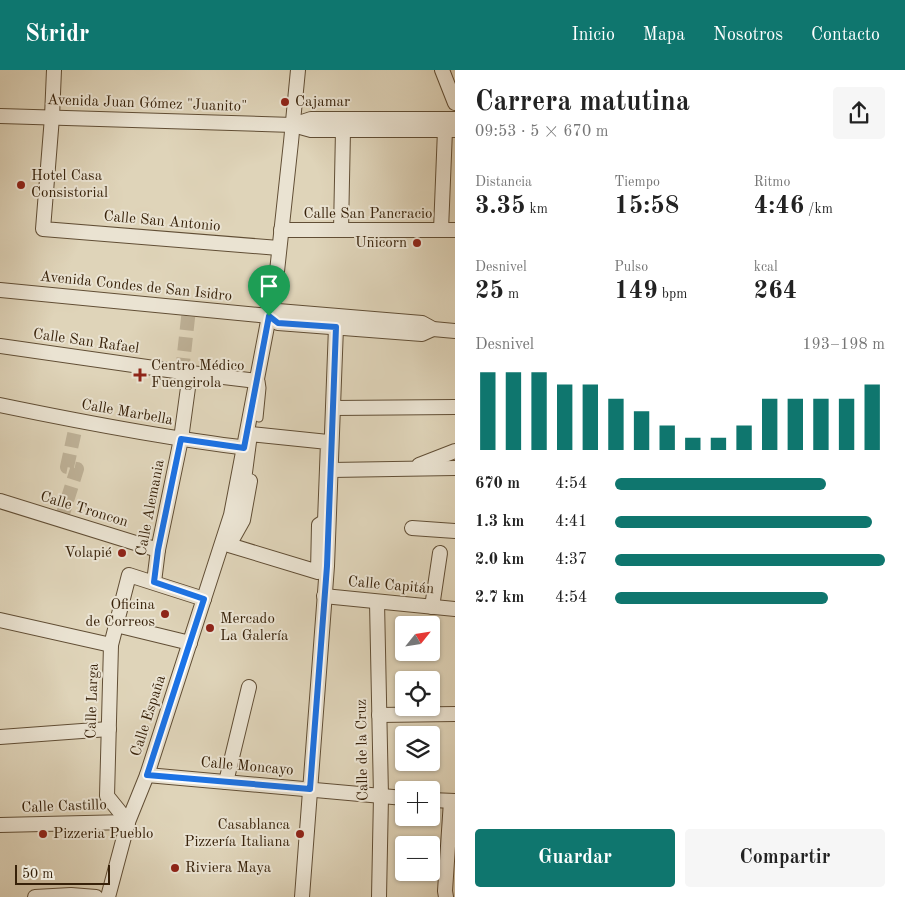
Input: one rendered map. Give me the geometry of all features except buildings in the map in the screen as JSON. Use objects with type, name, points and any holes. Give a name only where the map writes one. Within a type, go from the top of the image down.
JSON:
[{"type":"street","points":[[52,117],[54,70]]},
{"type":"street","points":[[246,448],[250,434],[328,442],[325,521],[319,525],[318,572],[229,545],[243,520],[250,481],[244,480],[246,448],[258,374],[274,299],[298,70]]},
{"type":"street","points":[[442,70],[455,103]]},
{"type":"street","name":"Avenida Juan Gómez \"Juanito\"","points":[[0,116],[293,125],[311,130],[450,130]]},
{"type":"street","name":"Calle San Antonio","points":[[52,117],[43,229],[279,248]]},
{"type":"street","name":"Avenida Juan Gómez \"Juanito\"","points":[[293,125],[311,120],[455,119]]},
{"type":"street","points":[[340,230],[343,130]]},
{"type":"street","points":[[448,230],[450,130]]},
{"type":"street","name":"Calle San Pancracio","points":[[281,230],[448,230]]},
{"type":"street","name":"Avenida Condes de San Isidro","points":[[0,292],[269,316],[278,323],[422,334],[428,326]]},
{"type":"street","name":"Avenida Condes de San Isidro","points":[[269,316],[278,311],[428,326],[455,331]]},
{"type":"street","points":[[302,897],[327,566],[333,408],[333,327]]},
{"type":"street","name":"Calle San Rafael","points":[[0,346],[190,373],[258,374]]},
{"type":"street","name":"Calle Alemania","points":[[154,582],[158,550],[181,439],[190,373]]},
{"type":"street","name":"Calle Marbella","points":[[0,405],[77,421],[246,448]]},
{"type":"street","points":[[333,408],[455,407]]},
{"type":"street","name":"Calle España","points":[[108,897],[128,822],[147,775],[224,539],[246,448]]},
{"type":"street","points":[[409,469],[455,451]]},
{"type":"street","points":[[331,470],[455,468]]},
{"type":"street","name":"Calle Troncon","points":[[0,501],[158,550]]},
{"type":"street","points":[[412,528],[455,531]]},
{"type":"street","points":[[432,607],[440,553]]},
{"type":"street","name":"Calle Larga","points":[[128,822],[108,796],[111,644],[129,575],[154,582]]},
{"type":"street","points":[[154,582],[204,599]]},
{"type":"street","name":"Calle Capitán","points":[[324,596],[455,609]]},
{"type":"street","name":"Calle de la Cruz","points":[[377,602],[381,796],[379,897]]},
{"type":"street","points":[[0,620],[111,644]]},
{"type":"street","points":[[116,625],[190,643]]},
{"type":"street","points":[[226,782],[249,687]]},
{"type":"street","points":[[379,716],[455,714]]},
{"type":"street","points":[[0,737],[109,728]]},
{"type":"street","name":"Calle Moncayo","points":[[147,775],[395,797]]},
{"type":"street","points":[[440,800],[453,801],[446,897]]},
{"type":"street","name":"Calle Castillo","points":[[0,826],[128,822]]},
{"type":"street","points":[[34,897],[71,895],[96,897]]},
{"type":"lane","points":[[350,322],[413,328],[428,326]]},
{"type":"lane","points":[[328,382],[333,327]]},
{"type":"lane","points":[[258,374],[262,388],[259,418]]},
{"type":"lane","points":[[224,539],[238,518],[246,484]]},
{"type":"lane","points":[[323,530],[321,559],[327,566]]},
{"type":"tunnel","points":[[182,372],[189,309]]},
{"type":"tunnel","points":[[61,520],[77,469],[67,467],[77,421]]},
{"type":"place","name":"Cajamar","points":[[285,102]]},
{"type":"place","name":"Hotel Casa Consistorial","points":[[21,185]]},
{"type":"place","name":"Unicorn","points":[[417,243]]},
{"type":"place","name":"Centro Médico Fuengirola","points":[[140,375]]},
{"type":"place","name":"Volapié","points":[[122,553]]},
{"type":"place","name":"Oficina de Correos","points":[[165,614]]},
{"type":"place","name":"Mercado La Galería","points":[[210,628]]},
{"type":"place","name":"Pizzeria Pueblo","points":[[43,834]]},
{"type":"place","name":"Casablanca Pizzería Italiana","points":[[300,834]]},
{"type":"place","name":"Riviera Maya","points":[[175,868]]},
{"type":"route","points":[[269,316],[278,323],[336,327],[327,566],[310,789],[147,775],[204,599],[154,582],[158,550],[181,439],[244,448],[269,316]]}]
